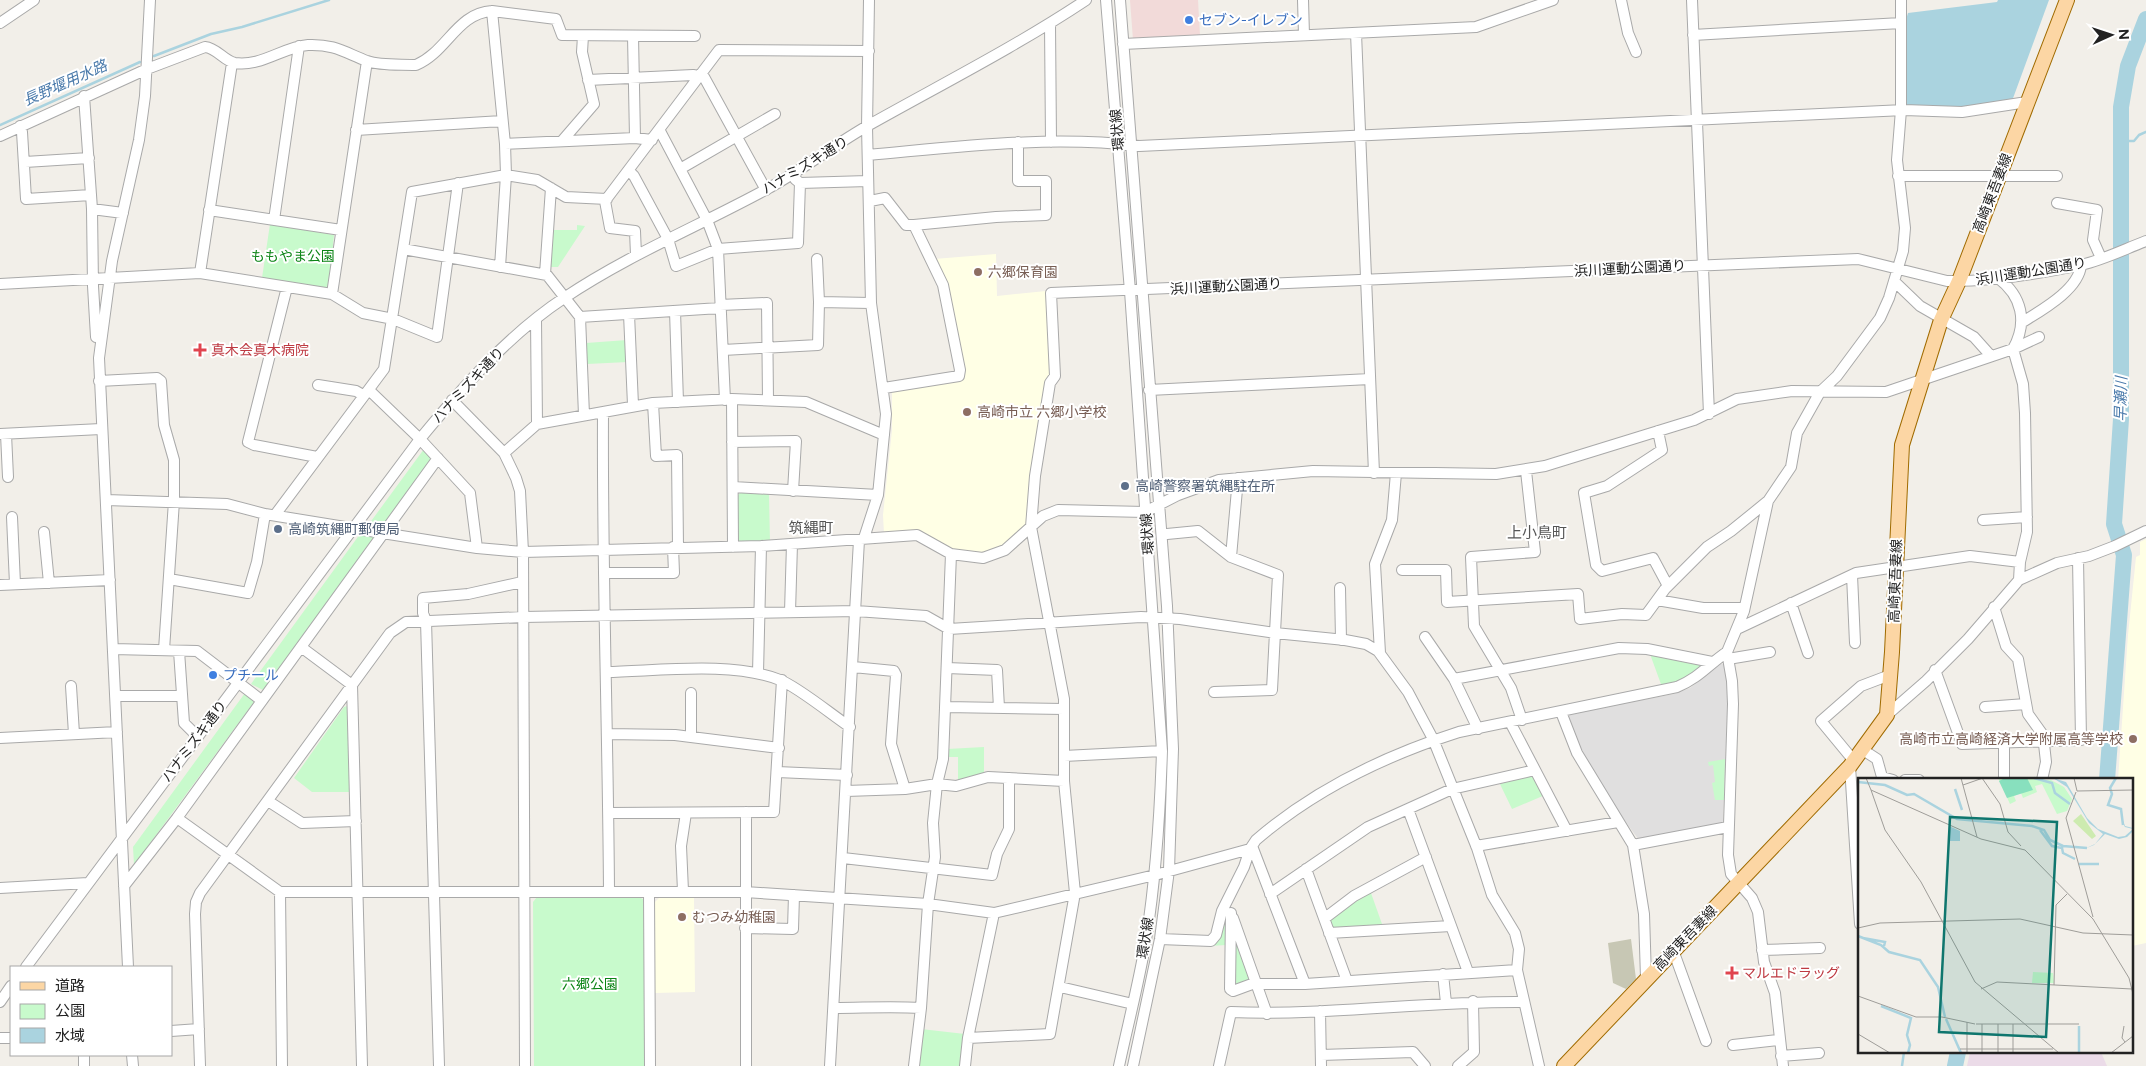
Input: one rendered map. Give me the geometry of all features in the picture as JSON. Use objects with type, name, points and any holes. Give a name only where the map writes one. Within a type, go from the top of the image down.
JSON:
[{"type":"main road","name":"高崎東吾妻線","points":[[1564,1066],[1856,759],[1887,715],[1902,445],[1941,320],[1959,281],[2067,0]]},
{"type":"street","points":[[0,23],[34,0]]},
{"type":"street","points":[[99,358],[109,278],[139,140],[147,68],[150,0]]},
{"type":"street","points":[[830,1066],[856,611],[862,539],[878,495],[884,435],[884,388],[871,303],[867,127],[869,0]]},
{"type":"street","name":"ハナミズキ通り","points":[[27,966],[197,736],[239,683],[351,528],[420,439],[452,400],[517,334],[564,298],[636,256],[766,190],[867,127],[1050,24],[1086,0]]},
{"type":"street","name":"環状線","points":[[1106,0],[1118,143],[1149,390],[1167,619],[1173,749],[1169,870],[1160,939],[1133,1066]]},
{"type":"street","name":"環状線","points":[[1119,1066],[1146,941],[1155,876],[1162,750],[1145,512],[1131,145],[1120,0]]},
{"type":"street","points":[[1303,0],[1304,35]]},
{"type":"street","points":[[1123,44],[1476,27],[1541,2],[1553,0]]},
{"type":"street","points":[[1621,0],[1628,33],[1636,52]]},
{"type":"street","points":[[1692,0],[1709,414]]},
{"type":"street","points":[[1402,570],[1446,570],[1447,602],[1578,594],[1580,619],[1622,614],[1646,615],[1668,586],[1707,547],[1731,531],[1768,501],[1791,466],[1797,433],[1820,392],[1837,376],[1880,318],[1903,251],[1905,228],[1898,176],[1901,110],[1901,0]]},
{"type":"street","points":[[492,10],[505,144],[506,175],[500,267]]},
{"type":"street","points":[[0,136],[147,68],[205,46],[214,49],[232,63],[270,58],[299,46],[331,46],[348,51],[367,61],[416,66],[452,36],[464,20],[483,11],[492,10],[556,18],[562,35],[695,36]]},
{"type":"street","points":[[1693,35],[1901,22]]},
{"type":"street","points":[[1050,24],[1051,142]]},
{"type":"street","points":[[1356,33],[1374,473]]},
{"type":"street","points":[[562,141],[594,104],[582,52],[583,36]]},
{"type":"street","points":[[633,36],[635,138]]},
{"type":"street","points":[[274,220],[299,46]]},
{"type":"street","points":[[636,256],[635,231],[610,228],[607,199],[630,172],[719,50],[869,51]]},
{"type":"street","points":[[332,294],[367,61]]},
{"type":"street","points":[[200,273],[232,63]]},
{"type":"street","points":[[588,80],[700,76],[706,80],[766,190]]},
{"type":"street","points":[[84,96],[92,209],[93,279],[99,358],[128,966]]},
{"type":"street","points":[[868,155],[1018,142],[1118,143],[1131,145],[1696,121],[1901,110],[1962,112],[2027,102]]},
{"type":"street","points":[[680,169],[775,114]]},
{"type":"street","points":[[356,130],[502,121]]},
{"type":"street","points":[[20,126],[25,162],[26,199],[91,195]]},
{"type":"street","points":[[660,131],[707,220],[718,249],[722,350],[729,400],[732,442],[733,547]]},
{"type":"street","points":[[505,144],[635,138],[652,140]]},
{"type":"street","points":[[870,201],[885,198],[906,225],[996,217],[1046,215],[1046,181],[1018,181],[1018,142]]},
{"type":"street","points":[[25,162],[89,158]]},
{"type":"street","points":[[630,172],[634,176],[668,239],[676,266],[718,249],[798,243],[800,183]]},
{"type":"street","points":[[1898,176],[1999,174],[2057,176]]},
{"type":"street","points":[[169,578],[248,593],[270,514],[317,457],[384,369],[412,192],[506,175],[537,180],[566,197],[607,199]]},
{"type":"street","points":[[790,176],[800,183],[868,181]]},
{"type":"street","points":[[0,284],[200,273],[332,294],[364,314],[393,319],[437,337],[458,183]]},
{"type":"street","points":[[551,188],[545,274],[580,317],[584,415]]},
{"type":"street","points":[[2057,203],[2097,210],[2092,240],[2101,258]]},
{"type":"street","points":[[92,209],[123,213]]},
{"type":"street","points":[[209,210],[341,230]]},
{"type":"street","points":[[884,388],[959,376],[943,285],[914,225]]},
{"type":"street","name":"浜川運動公園通り","points":[[1030,527],[1035,476],[1050,383],[1055,376],[1051,293],[1136,291],[1858,259],[1947,281],[1959,281],[1998,278],[2082,265],[2146,241]]},
{"type":"street","points":[[403,249],[545,274]]},
{"type":"street","points":[[722,350],[818,345],[819,302],[817,260]]},
{"type":"street","points":[[2021,324],[2064,294],[2082,265]]},
{"type":"street","points":[[1998,278],[2016,296],[2021,324],[2019,339],[2013,349],[2023,384],[2027,517],[2025,549],[2020,562],[2020,580]]},
{"type":"street","points":[[1894,281],[1920,306],[1941,320],[1974,337],[1991,356]]},
{"type":"street","points":[[287,287],[248,442],[254,445],[317,457]]},
{"type":"street","points":[[819,302],[871,303]]},
{"type":"street","points":[[580,317],[767,303],[769,349],[768,400]]},
{"type":"street","points":[[675,311],[678,402]]},
{"type":"street","points":[[629,314],[633,405]]},
{"type":"street","points":[[536,320],[537,424]]},
{"type":"street","points":[[106,500],[227,504],[270,514],[351,528],[477,548],[523,552],[761,546],[917,535],[951,554],[983,558],[1005,550],[1043,516],[1058,510],[1145,512],[1199,486],[1219,480],[1313,471],[1496,474],[1526,471],[1658,432],[1709,414],[1737,399],[1792,390],[1886,392],[1922,382],[2013,349],[2039,337]]},
{"type":"street","points":[[99,381],[160,378],[164,425],[174,460],[174,501],[164,650]]},
{"type":"street","points":[[1149,390],[1370,379]]},
{"type":"street","points":[[318,385],[366,392],[420,439],[470,494],[477,548]]},
{"type":"street","points":[[452,400],[504,453],[520,491],[523,552],[525,1066]]},
{"type":"street","points":[[504,453],[537,424],[633,405],[653,403],[729,400],[806,402],[884,435]]},
{"type":"street","points":[[604,573],[674,573],[677,454],[656,456],[653,403]]},
{"type":"street","points":[[603,412],[602,549],[606,616],[609,891]]},
{"type":"street","points":[[8,477],[3,434],[101,428]]},
{"type":"street","points":[[1658,432],[1662,450],[1607,486],[1584,493],[1596,566],[1602,570],[1653,558],[1668,586]]},
{"type":"street","points":[[732,442],[796,441],[793,491]]},
{"type":"street","points":[[124,886],[177,818],[260,700],[301,647],[438,458]]},
{"type":"street","points":[[1522,720],[1511,688],[1474,626],[1471,601],[1471,557],[1534,552],[1526,471]]},
{"type":"street","points":[[1380,653],[1375,564],[1392,520],[1396,473]]},
{"type":"street","points":[[1231,557],[1238,478]]},
{"type":"street","points":[[733,487],[878,495]]},
{"type":"street","points":[[1768,501],[1744,608],[1728,656],[1733,704],[1728,827],[1731,874],[1740,882],[1752,898],[1758,912],[1762,950],[1775,992],[1778,1040],[1782,1061],[1819,1053]]},
{"type":"street","points":[[12,517],[15,584]]},
{"type":"street","points":[[1983,520],[2027,517]]},
{"type":"street","points":[[1887,715],[1968,639],[1994,607],[2020,580],[2057,563],[2123,543],[2146,531],[2146,525]]},
{"type":"street","points":[[968,1038],[1050,1034],[1060,987],[1075,892],[1064,781],[1064,709],[1050,622],[1030,527]]},
{"type":"street","points":[[1167,534],[1198,531],[1231,557],[1278,575],[1272,690],[1214,692]]},
{"type":"street","points":[[44,532],[49,583]]},
{"type":"street","points":[[790,612],[792,544]]},
{"type":"street","points":[[758,673],[761,546]]},
{"type":"street","points":[[914,1066],[928,904],[935,857],[933,823],[937,784],[943,759],[951,554]]},
{"type":"street","points":[[1737,629],[1852,575],[1875,569],[1895,568],[1970,556],[2020,562]]},
{"type":"street","points":[[1935,670],[1962,744],[2081,740],[2078,558]]},
{"type":"street","points":[[1852,575],[1855,643]]},
{"type":"street","points":[[0,585],[110,580]]},
{"type":"street","points":[[439,1066],[426,621],[422,613],[423,598],[468,594],[522,582]]},
{"type":"street","points":[[1340,588],[1341,640]]},
{"type":"street","points":[[1657,600],[1703,608],[1744,608]]},
{"type":"street","points":[[1791,603],[1808,653]]},
{"type":"street","points":[[1994,607],[2006,646],[2018,659],[2028,714],[2043,735],[2045,741],[2046,762],[2042,778]]},
{"type":"street","points":[[200,1066],[196,902],[200,893],[390,633],[398,625],[406,622],[523,617],[856,611],[926,616],[949,629],[1050,622],[1167,619],[1275,634],[1341,640],[1366,644],[1380,653],[1408,692],[1434,740],[1452,790],[1476,846],[1492,894],[1515,934],[1519,949],[1517,970],[1539,1066]]},
{"type":"street","points":[[1425,637],[1454,679],[1478,729]]},
{"type":"street","points":[[301,647],[352,685]]},
{"type":"street","points":[[1454,679],[1619,648],[1647,649],[1712,662],[1728,656],[1770,652]]},
{"type":"street","points":[[113,649],[197,652],[260,700]]},
{"type":"street","points":[[178,651],[184,723],[197,736]]},
{"type":"street","points":[[1160,939],[1211,941],[1216,936],[1222,911],[1244,867],[1251,847],[1271,828],[1344,779],[1434,740],[1677,687],[1706,671],[1712,662]]},
{"type":"street","points":[[853,667],[894,671],[896,675],[895,718],[891,744],[905,789]]},
{"type":"street","points":[[947,668],[997,670],[999,708]]},
{"type":"street","points":[[606,672],[724,669],[758,673],[782,680],[850,727]]},
{"type":"street","points":[[1858,842],[1856,759],[1821,721],[1861,686],[1890,675]]},
{"type":"street","points":[[608,813],[774,812],[782,680]]},
{"type":"street","points":[[352,685],[362,1066]]},
{"type":"street","points":[[71,686],[74,734]]},
{"type":"street","points":[[691,693],[691,737]]},
{"type":"street","points":[[115,696],[182,696]]},
{"type":"street","points":[[1984,707],[2026,704]]},
{"type":"street","points":[[946,707],[1064,709]]},
{"type":"street","points":[[1561,712],[1577,753],[1633,845],[1644,914],[1646,978]]},
{"type":"street","points":[[1510,722],[1567,831]]},
{"type":"street","points":[[0,738],[117,732]]},
{"type":"street","points":[[607,734],[691,737],[779,748]]},
{"type":"street","points":[[2004,742],[2004,777]]},
{"type":"street","points":[[1064,756],[1162,750]]},
{"type":"street","points":[[1856,759],[1877,759],[1882,777],[1886,778]]},
{"type":"street","points":[[1270,894],[1368,827],[1408,808],[1452,790],[1535,770]]},
{"type":"street","points":[[777,772],[847,775]]},
{"type":"street","points":[[846,791],[905,789],[937,784],[956,786],[988,777],[1064,781]]},
{"type":"street","points":[[843,858],[992,875],[997,854],[1009,829],[1009,778]]},
{"type":"street","points":[[268,801],[302,823],[356,821]]},
{"type":"street","points":[[1408,808],[1468,972]]},
{"type":"street","points":[[746,812],[746,1066]]},
{"type":"street","points":[[683,891],[681,846],[686,813]]},
{"type":"street","points":[[177,818],[280,892],[745,892],[928,904],[994,913],[1075,892],[1155,876],[1169,870],[1251,847]]},
{"type":"street","points":[[1476,846],[1618,822]]},
{"type":"street","points":[[1633,845],[1728,827]]},
{"type":"street","points":[[1251,847],[1305,984]]},
{"type":"street","points":[[1325,918],[1354,896],[1426,858]]},
{"type":"street","points":[[1306,869],[1347,981]]},
{"type":"street","points":[[0,888],[88,883]]},
{"type":"street","points":[[280,892],[282,1066]]},
{"type":"street","points":[[649,892],[650,1066]]},
{"type":"street","points":[[745,928],[793,929],[794,895]]},
{"type":"street","points":[[1228,898],[1231,913],[1267,1014]]},
{"type":"street","points":[[965,1066],[968,1038],[994,913]]},
{"type":"street","points":[[1231,913],[1230,989],[1233,991],[1252,984],[1305,984],[1517,970]]},
{"type":"street","points":[[1329,933],[1451,926]]},
{"type":"street","points":[[1762,950],[1820,948]]},
{"type":"street","points":[[1673,950],[1706,1041]]},
{"type":"street","points":[[1443,974],[1446,1003]]},
{"type":"street","points":[[0,1002],[10,987]]},
{"type":"street","points":[[1060,987],[1133,1004]]},
{"type":"street","points":[[1219,1066],[1232,1012],[1267,1014],[1473,1001],[1523,1002]]},
{"type":"street","points":[[1458,1066],[1474,1052],[1473,1001]]},
{"type":"street","points":[[834,1008],[884,1006],[920,1008]]},
{"type":"street","points":[[1320,1011],[1321,1061],[1413,1052],[1425,1066]]},
{"type":"street","points":[[172,1031],[199,1029]]},
{"type":"street","points":[[1733,1045],[1778,1040]]},
{"type":"shaded area","points":[[1130,0],[1198,0],[1200,35],[1133,40]]},
{"type":"shaded area","name":"高崎市立 六郷小学校","points":[[996,254],[997,296],[1046,291],[1050,376],[1028,523],[998,550],[979,554],[950,550],[922,533],[884,534],[883,515],[892,430],[892,391],[963,378],[934,259]]},
{"type":"shaded area","name":"高崎市立高崎経済大学附属高等学校","points":[[2146,539],[2146,943],[2134,946],[2134,778],[2118,778],[2128,635],[2136,557],[2140,555],[2140,542]]},
{"type":"shaded area","points":[[1720,664],[1724,664],[1728,690],[1723,822],[1721,825],[1639,840],[1597,783],[1567,718],[1569,714],[1674,694],[1690,688]]},
{"type":"shaded area","points":[[659,898],[694,898],[695,992],[655,993],[655,902]]},
{"type":"shaded area","points":[[1631,939],[1636,979],[1626,989],[1613,983],[1608,943]]},
{"type":"shaded area","points":[[1970,1054],[2102,1054],[2107,1066],[1967,1066]]},
{"type":"green space","name":"ももやま公園","points":[[270,224],[334,235],[329,285],[324,289],[262,278]]},
{"type":"green space","points":[[577,225],[585,226],[558,267],[551,267],[553,230],[577,230]]},
{"type":"green space","points":[[627,340],[628,362],[587,364],[586,343]]},
{"type":"green space","points":[[424,449],[433,459],[383,526],[369,524]]},
{"type":"green space","points":[[742,491],[769,493],[770,543],[740,543],[738,540],[737,496]]},
{"type":"green space","points":[[360,534],[374,536],[374,538],[263,690],[251,684]]},
{"type":"green space","points":[[1650,654],[1702,663],[1703,667],[1674,685],[1662,687]]},
{"type":"green space","points":[[245,693],[254,702],[134,865],[133,847]]},
{"type":"green space","points":[[347,706],[350,792],[312,792],[294,778],[344,707]]},
{"type":"green space","points":[[984,747],[984,776],[958,783],[958,757],[947,757],[947,749]]},
{"type":"green space","points":[[1725,759],[1724,800],[1715,800],[1712,783],[1715,782],[1713,765],[1709,766],[1708,762]]},
{"type":"green space","points":[[1531,774],[1545,795],[1512,809],[1499,782]]},
{"type":"green space","points":[[1367,892],[1371,893],[1382,924],[1380,927],[1332,929],[1329,921]]},
{"type":"green space","name":"六郷公園","points":[[537,897],[641,898],[646,901],[647,1066],[534,1066],[533,902]]},
{"type":"green space","points":[[1227,904],[1227,945],[1208,946]]},
{"type":"green space","points":[[1233,931],[1251,978],[1235,987]]},
{"type":"green space","points":[[921,1029],[965,1034],[961,1066],[916,1066]]},
{"type":"water","points":[[1998,0],[2049,0],[2012,101],[1963,109],[1905,107],[1904,26],[1908,13],[1997,2]]},
{"type":"waterway","name":"長野堰用水路","points":[[154,56],[211,34],[242,27],[329,0]]},
{"type":"waterway","name":"早瀬川","points":[[2107,778],[2124,555],[2114,524],[2121,419],[2121,107],[2128,66],[2146,19]]},
{"type":"waterway","name":"長野堰用水路","points":[[0,125],[140,62]]},
{"type":"waterway","points":[[2120,141],[2134,141],[2139,135],[2146,132]]},
{"type":"waterway","points":[[1902,1066],[1904,1054]]},
{"type":"waterway","name":"早瀬川","points":[[1955,1066],[1958,1054]]},
{"type":"place","name":"セブン-イレブン","points":[[1189,20]]},
{"type":"place","name":"六郷保育園","points":[[978,272]]},
{"type":"place","name":"真木会真木病院","points":[[200,350]]},
{"type":"place","name":"高崎市立 六郷小学校","points":[[967,412]]},
{"type":"place","name":"高崎警察署筑縄駐在所","points":[[1125,486]]},
{"type":"place","name":"高崎筑縄町郵便局","points":[[278,529]]},
{"type":"place","name":"プチール","points":[[213,675]]},
{"type":"place","name":"高崎市立高崎経済大学附属高等学校","points":[[2133,739]]},
{"type":"place","name":"むつみ幼稚園","points":[[682,917]]},
{"type":"place","name":"マルエドラッグ","points":[[1732,973]]},
{"type":"district","name":"筑縄町","points":[[811,528]]},
{"type":"district","name":"上小鳥町","points":[[1537,533]]}]
